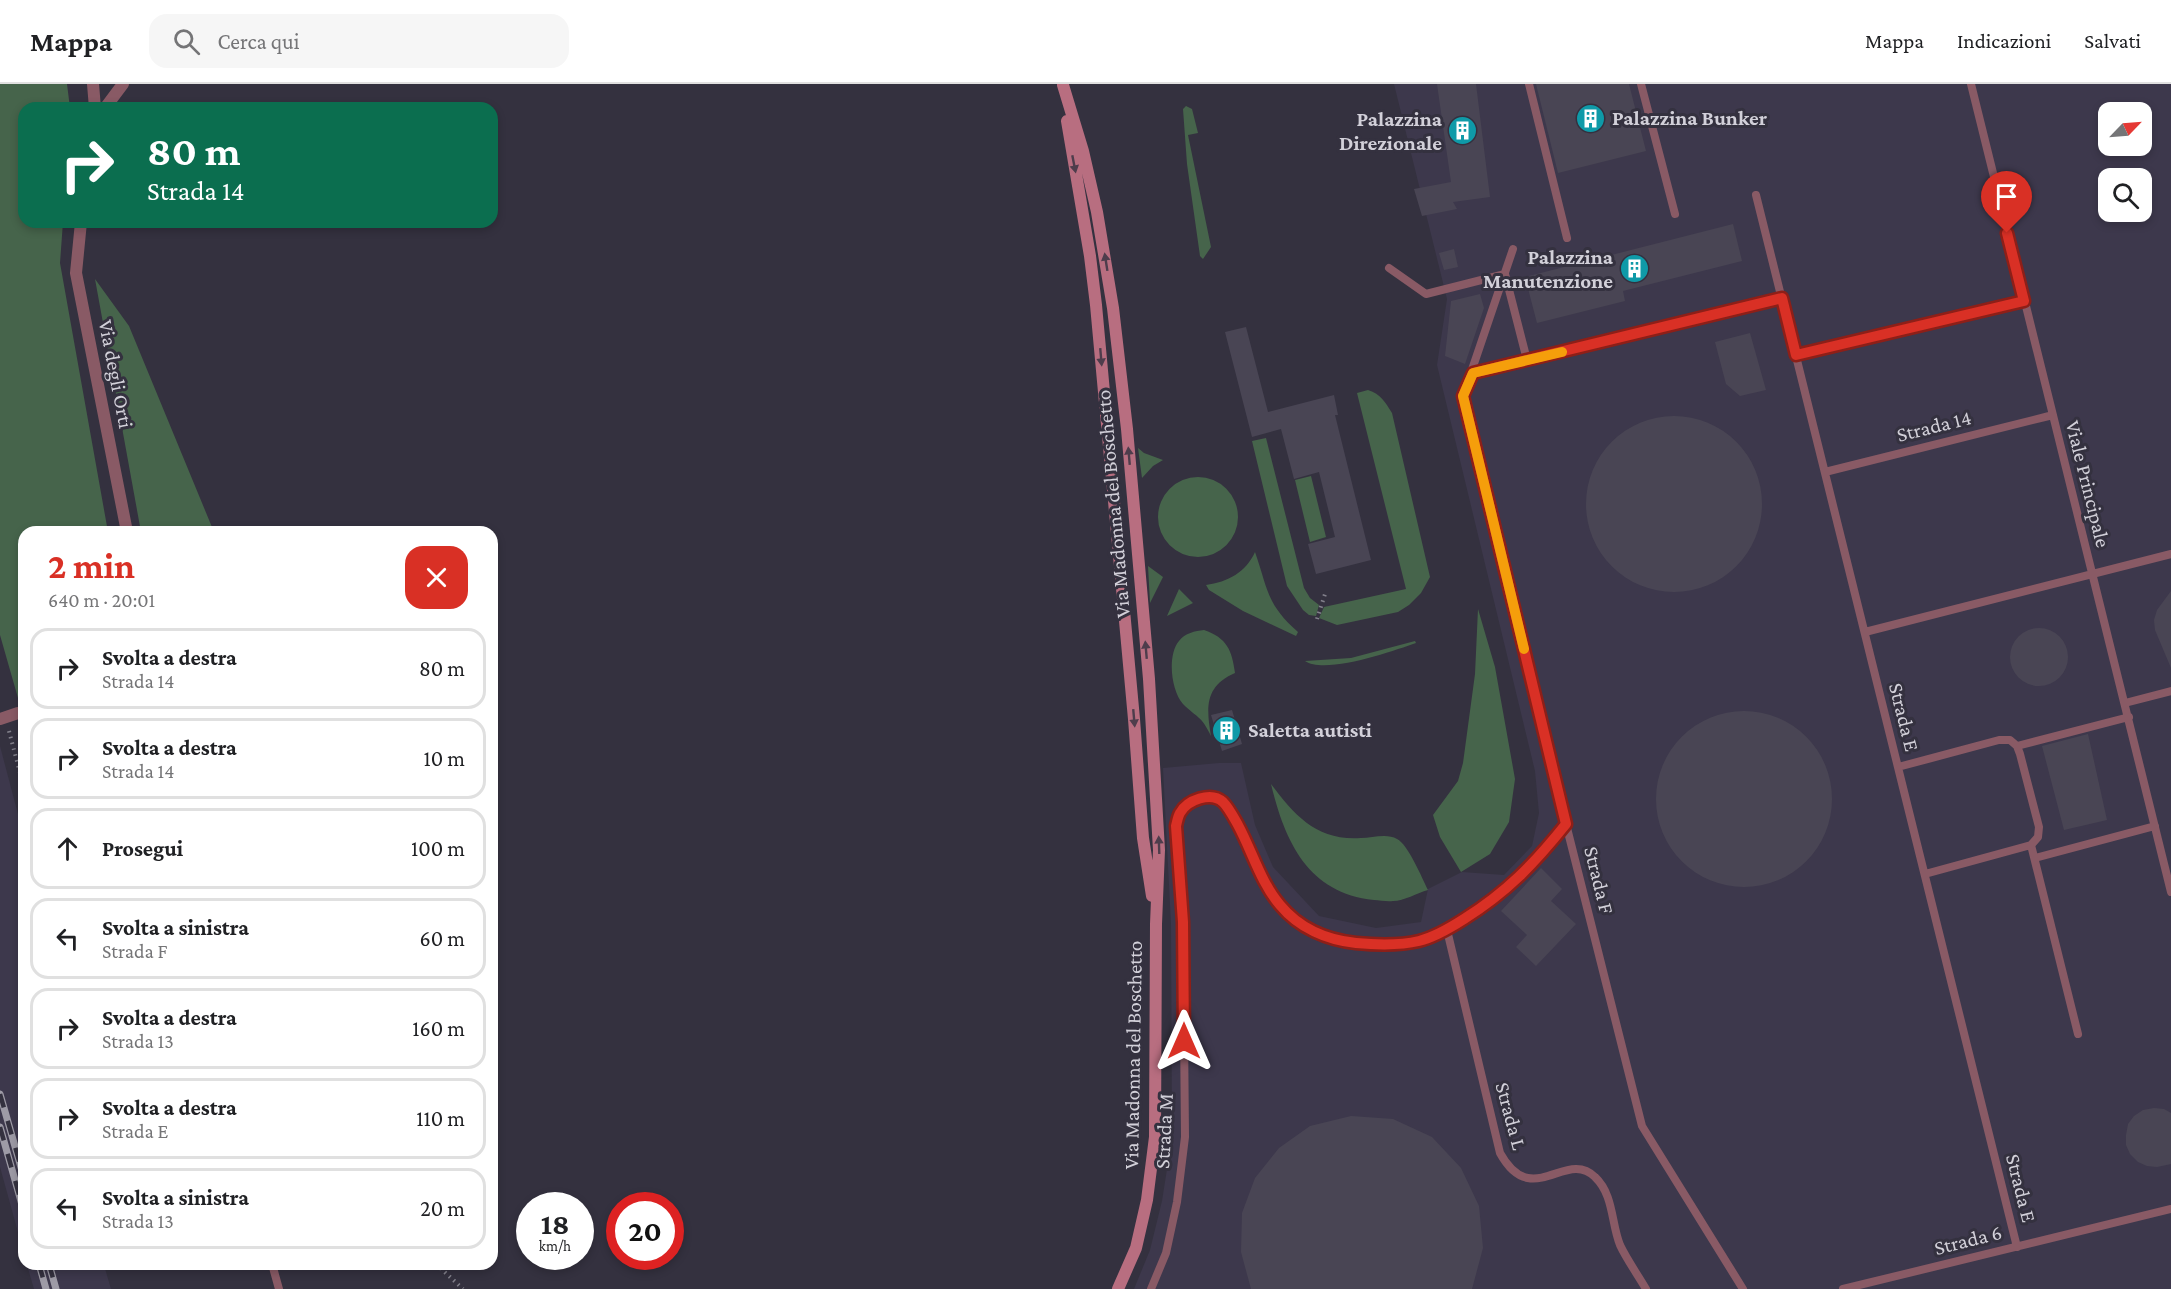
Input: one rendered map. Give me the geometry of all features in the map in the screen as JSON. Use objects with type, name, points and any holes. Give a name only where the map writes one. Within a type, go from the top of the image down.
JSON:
[{"type":"main road","name":"Via Madonna del Boschetto","points":[[1063,85],[1096,305],[1143,838],[1156,924]]},
{"type":"main road","name":"Via Madonna del Boschetto","points":[[1063,85],[1083,151],[1097,212],[1113,308],[1148,668],[1159,850],[1156,924],[1155,1137],[1147,1200],[1138,1238],[1118,1289]]},
{"type":"street","points":[[93,84],[94,102]]},
{"type":"street","points":[[110,102],[123,84]]},
{"type":"street","name":"Via degli Orti","points":[[80,228],[76,273],[126,526]]},
{"type":"street","points":[[3,720],[18,713]]},
{"type":"lane","points":[[1529,84],[1567,238]]},
{"type":"lane","points":[[1641,84],[1675,214]]},
{"type":"lane","name":"Viale Principale","points":[[1971,84],[2171,892]]},
{"type":"lane","name":"Strada E","points":[[1756,195],[2017,1247]]},
{"type":"lane","name":"Strada F","points":[[1513,249],[1473,373],[1463,396],[1566,824],[1642,1125],[1743,1289]]},
{"type":"lane","points":[[1389,268],[1426,294],[1505,274],[1527,360]]},
{"type":"lane","points":[[1473,373],[1782,298]]},
{"type":"lane","points":[[1796,355],[2024,301]]},
{"type":"lane","name":"Strada 14","points":[[1825,472],[2052,415]]},
{"type":"lane","points":[[1865,632],[2171,554]]},
{"type":"lane","points":[[2125,703],[2171,691]]},
{"type":"lane","points":[[2017,746],[2128,717]]},
{"type":"lane","points":[[1898,767],[2005,739],[2014,742],[2039,827],[2038,837],[2031,844],[1925,874]]},
{"type":"lane","name":"Strada M","points":[[1150,1289],[1166,1253],[1177,1202],[1185,1137],[1183,922],[1176,826],[1179,813],[1189,804],[1210,797],[1217,798],[1224,803],[1280,906],[1309,930],[1341,941],[1380,945],[1420,941],[1447,930]]},
{"type":"lane","points":[[1447,930],[1514,883],[1538,860],[1566,824]]},
{"type":"lane","points":[[2035,858],[2155,826]]},
{"type":"lane","points":[[2031,844],[2078,1034]]},
{"type":"lane","name":"Strada L","points":[[1447,930],[1503,1160],[1517,1176],[1527,1179],[1538,1179],[1569,1170],[1581,1170],[1595,1176],[1610,1204],[1620,1245],[1646,1289]]},
{"type":"lane","name":"Strada 6","points":[[1843,1289],[1865,1286],[2171,1209]]},
{"type":"lane","points":[[274,1270],[279,1289]]},
{"type":"path","points":[[1317,619],[1326,591]]},
{"type":"path","points":[[3,720],[18,769]]},
{"type":"path","points":[[442,1270],[463,1289]]},
{"type":"shaded area","points":[[1394,84],[2171,84],[2171,1289],[1134,1289],[1150,1250],[1162,1201],[1172,1137],[1171,924],[1163,768],[1241,763],[1255,825],[1273,867],[1319,916],[1376,928],[1421,922],[1428,889],[1462,872],[1504,875],[1532,846],[1539,813],[1535,771],[1437,365],[1447,299]]},
{"type":"shaded area","points":[[0,746],[18,814],[18,1232],[0,1167]]},
{"type":"shaded area","points":[[28,1270],[105,1270],[111,1289],[34,1289]]},
{"type":"green space","points":[[0,84],[67,84],[69,102],[18,102],[18,228],[63,228],[60,263],[107,526],[18,526],[18,698],[0,635]]},
{"type":"green space","points":[[1186,106],[1192,109],[1198,133],[1188,135],[1211,247],[1203,259],[1200,256],[1187,164],[1183,109]]},
{"type":"green space","points":[[95,279],[129,326],[212,526],[140,526]]},
{"type":"green space","points":[[1368,390],[1379,396],[1392,413],[1430,577],[1421,593],[1398,612],[1337,625],[1319,618],[1324,607],[1406,589],[1357,393]]},
{"type":"green space","points":[[1266,438],[1304,588],[1310,598],[1319,605],[1316,616],[1309,615],[1303,610],[1287,586],[1252,441]]},
{"type":"green space","points":[[1138,448],[1144,453],[1163,460],[1153,466],[1142,478]]},
{"type":"green space","points":[[1311,476],[1326,537],[1310,542],[1295,480]]},
{"type":"green space","points":[[1198,477],[1213,480],[1226,489],[1235,502],[1238,517],[1235,532],[1226,545],[1213,554],[1198,557],[1183,554],[1170,545],[1161,532],[1158,517],[1161,502],[1170,489],[1183,480]]},
{"type":"green space","points":[[1255,552],[1269,595],[1287,622],[1298,632],[1296,636],[1243,611],[1209,590],[1206,585],[1229,579],[1235,575],[1247,565]]},
{"type":"green space","points":[[1148,566],[1163,577],[1150,603]]},
{"type":"green space","points":[[1179,589],[1193,603],[1167,616]]},
{"type":"green space","points":[[1478,609],[1495,667],[1515,779],[1509,822],[1490,854],[1461,872],[1440,837],[1433,815],[1458,781],[1463,763],[1475,674]]},
{"type":"green space","points":[[1204,630],[1218,637],[1227,646],[1235,673],[1218,684],[1210,698],[1208,716],[1211,736],[1201,720],[1179,698],[1172,673],[1175,647],[1181,638],[1187,634]]},
{"type":"green space","points":[[1415,641],[1416,643],[1392,651],[1343,664],[1315,665],[1305,661],[1351,658]]},
{"type":"green space","points":[[1271,784],[1298,816],[1320,831],[1345,838],[1384,836],[1397,839],[1410,854],[1428,890],[1402,900],[1388,901],[1351,895],[1332,887],[1316,876],[1292,844]]},
{"type":"building","name":"Palazzina Direzionale","points":[[1437,84],[1476,84],[1490,197],[1453,202],[1457,209],[1422,216],[1414,189],[1451,182]]},
{"type":"building","name":"Palazzina Bunker","points":[[1536,84],[1629,84],[1646,151],[1558,173]]},
{"type":"building","name":"Palazzina Manutenzione","points":[[1733,224],[1742,261],[1623,291],[1625,301],[1537,323],[1525,277]]},
{"type":"building","points":[[1454,249],[1458,267],[1444,270],[1439,253]]},
{"type":"building","points":[[1480,294],[1484,308],[1465,364],[1445,356],[1451,301]]},
{"type":"building","points":[[1246,327],[1268,412],[1334,395],[1338,415],[1335,415],[1371,560],[1316,574],[1308,544],[1335,537],[1319,472],[1294,479],[1281,429],[1252,437],[1225,332]]},
{"type":"building","points":[[1750,333],[1766,390],[1740,396],[1726,384],[1715,342]]},
{"type":"building","points":[[1674,416],[1691,417],[1708,422],[1736,442],[1756,470],[1761,487],[1761,521],[1756,538],[1736,566],[1708,586],[1691,591],[1674,592],[1657,591],[1640,586],[1612,566],[1592,538],[1587,521],[1586,504],[1587,487],[1592,470],[1612,442],[1640,422],[1657,417]]},
{"type":"building","points":[[2171,591],[2171,668],[2155,630],[2154,620],[2157,610]]},
{"type":"building","points":[[2033,628],[2045,628],[2060,636],[2068,651],[2068,663],[2060,678],[2045,686],[2033,686],[2018,678],[2010,663],[2010,651],[2018,636]]},
{"type":"building","name":"Saletta autisti","points":[[1232,710],[1242,744],[1222,751],[1211,715]]},
{"type":"building","points":[[1744,711],[1761,712],[1778,717],[1806,737],[1826,765],[1831,782],[1831,816],[1826,833],[1806,861],[1778,881],[1761,886],[1744,887],[1727,886],[1710,881],[1682,861],[1662,833],[1657,816],[1656,799],[1657,782],[1662,765],[1682,737],[1710,717],[1727,712]]},
{"type":"building","points":[[2088,734],[2107,820],[2064,830],[2042,746]]},
{"type":"building","points":[[1541,868],[1562,889],[1551,901],[1576,924],[1536,966],[1516,947],[1527,935],[1501,911]]},
{"type":"building","points":[[2164,1109],[2171,1113],[2171,1164],[2157,1167],[2138,1162],[2130,1154],[2126,1145],[2128,1124],[2134,1116],[2143,1110]]},
{"type":"building","points":[[1351,1116],[1393,1119],[1432,1137],[1461,1168],[1479,1206],[1483,1248],[1472,1289],[1251,1289],[1241,1252],[1242,1213],[1255,1178],[1279,1148],[1310,1126]]},
{"type":"railway","points":[[0,1094],[18,1157]]},
{"type":"railway","points":[[0,1127],[18,1191]]},
{"type":"railway","points":[[41,1270],[46,1289]]},
{"type":"railway","points":[[51,1270],[56,1289]]},
{"type":"slow traffic","points":[[1524,649],[1463,396],[1473,373],[1562,352]]},
{"type":"place","name":"Palazzina Bunker","points":[[1591,118]]},
{"type":"place","name":"Palazzina Direzionale","points":[[1463,131]]},
{"type":"place","name":"Palazzina Manutenzione","points":[[1634,269]]},
{"type":"place","name":"Saletta autisti","points":[[1227,730]]},
{"type":"route","points":[[1184,1041],[1183,922],[1176,826],[1179,813],[1189,804],[1210,797],[1217,798],[1224,803],[1280,906],[1309,930],[1341,941],[1380,945],[1420,941],[1447,930],[1484,906],[1514,883],[1538,860],[1566,824],[1463,396],[1473,373],[1782,298],[1796,355],[2024,301],[2007,233]]}]
